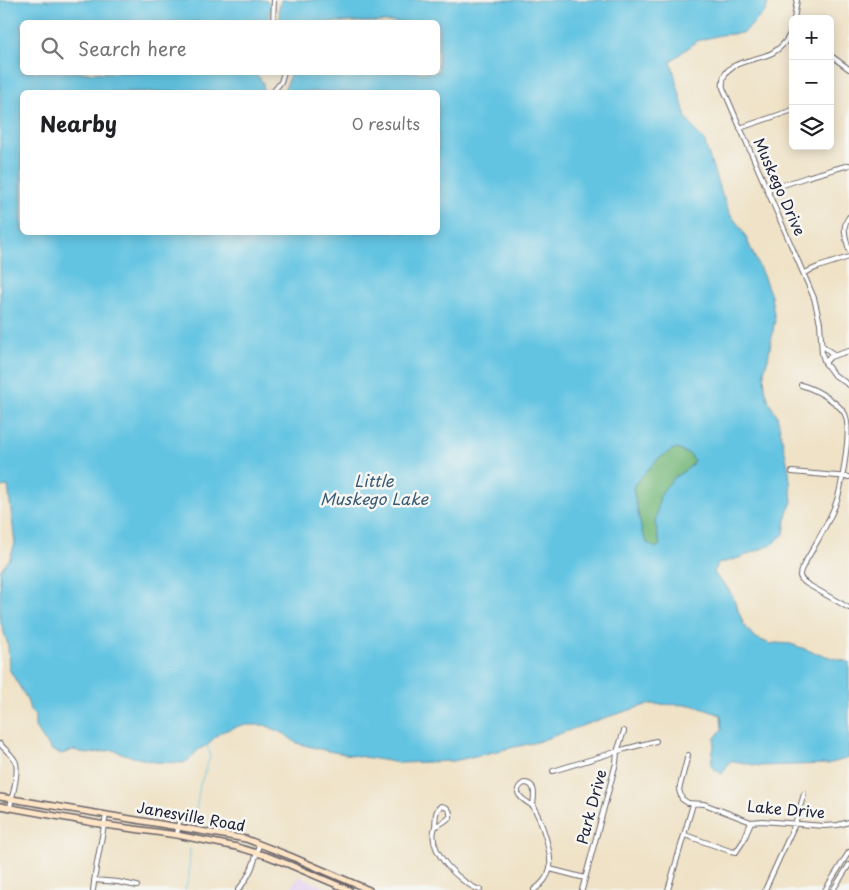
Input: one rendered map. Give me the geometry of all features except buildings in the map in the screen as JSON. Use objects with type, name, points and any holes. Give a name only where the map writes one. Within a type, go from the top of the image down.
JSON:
[{"type":"main road","name":"Janesville Road","points":[[0,797],[232,836],[259,844],[369,890]]},
{"type":"main road","name":"Janesville Road","points":[[0,806],[237,846],[309,872],[350,890]]},
{"type":"main road","points":[[309,872],[312,865]]},
{"type":"main road","points":[[340,886],[343,879]]},
{"type":"street","points":[[273,20],[274,0]]},
{"type":"street","points":[[795,15],[797,0]]},
{"type":"street","name":"Muskego Drive","points":[[789,36],[776,50],[767,55],[734,65],[727,72],[723,81],[723,88],[804,273],[818,310],[822,354],[825,363]]},
{"type":"street","points":[[834,58],[849,69]]},
{"type":"street","points":[[275,90],[281,82],[283,75]]},
{"type":"street","points":[[740,128],[789,111]]},
{"type":"street","points":[[768,190],[849,165]]},
{"type":"street","points":[[849,217],[845,222],[844,230],[849,250]]},
{"type":"street","points":[[804,273],[849,257]]},
{"type":"street","points":[[822,344],[835,355]]},
{"type":"street","points":[[849,351],[830,357],[825,363],[833,374],[849,385]]},
{"type":"street","points":[[801,385],[816,391],[841,409],[848,426],[848,439],[836,505],[800,572],[800,578],[849,608]]},
{"type":"street","points":[[792,472],[849,477]]},
{"type":"street","name":"Park Drive","points":[[582,890],[624,731]]},
{"type":"street","points":[[552,771],[656,741]]},
{"type":"street","points":[[0,744],[16,763],[16,778],[10,807]]},
{"type":"street","points":[[668,890],[693,804],[682,799],[679,790],[688,755]]},
{"type":"street","points":[[533,806],[519,795],[518,787],[521,784],[530,784],[533,788],[533,806],[544,832],[549,854],[550,869],[542,883],[534,890]]},
{"type":"street","points":[[764,890],[795,824],[804,794]]},
{"type":"street","name":"Lake Drive","points":[[693,804],[704,804],[751,822],[762,821],[824,826],[849,822]]},
{"type":"street","points":[[435,827],[450,817],[450,812],[447,808],[441,806],[437,810],[433,833],[435,843],[444,861],[458,877],[475,889],[480,890]]},
{"type":"street","points":[[94,890],[94,880],[106,815]]},
{"type":"street","points":[[177,835],[180,815]]},
{"type":"street","points":[[685,835],[736,852],[744,840],[751,822]]},
{"type":"street","points":[[238,890],[250,873],[259,844]]},
{"type":"street","points":[[825,890],[849,852]]},
{"type":"street","points":[[833,890],[849,864]]},
{"type":"street","points":[[550,869],[585,878]]},
{"type":"street","points":[[833,877],[839,880]]},
{"type":"street","points":[[94,880],[137,886]]},
{"type":"shaded area","points":[[300,876],[311,881],[331,890],[288,890]]},
{"type":"green space","points":[[675,448],[691,455],[694,461],[690,467],[675,477],[655,522],[660,545],[656,548],[647,543],[642,532],[633,489],[636,482],[658,459]]},
{"type":"water","name":"Little Muskego Lake","points":[[0,0],[265,0],[271,4],[268,20],[20,20],[20,75],[257,75],[263,86],[262,90],[20,90],[20,235],[440,235],[440,90],[284,90],[290,75],[440,75],[440,20],[280,20],[279,8],[281,0],[769,0],[765,12],[743,33],[720,35],[697,41],[671,61],[686,118],[704,140],[730,214],[743,231],[771,296],[775,320],[764,371],[765,388],[769,402],[777,415],[789,471],[792,502],[787,513],[784,534],[771,545],[718,564],[714,572],[732,595],[744,625],[754,637],[770,644],[791,644],[818,654],[849,662],[849,758],[828,764],[759,766],[735,761],[729,762],[722,774],[711,765],[715,738],[722,729],[721,715],[692,705],[649,704],[537,742],[454,761],[400,763],[328,751],[296,743],[285,734],[265,725],[242,725],[221,732],[184,763],[156,762],[113,750],[87,754],[74,750],[62,754],[51,750],[35,727],[35,716],[9,669],[8,645],[0,620],[0,570],[10,558],[15,543],[8,486],[0,487]],"holes":[[[675,448],[691,455],[694,461],[690,467],[675,477],[660,496],[655,522],[660,545],[656,548],[647,543],[642,532],[633,489],[636,482],[658,459]]]},
{"type":"waterway","points":[[194,823],[200,785],[210,757],[207,745]]},
{"type":"waterway","points":[[185,890],[189,876],[190,849]]}]
